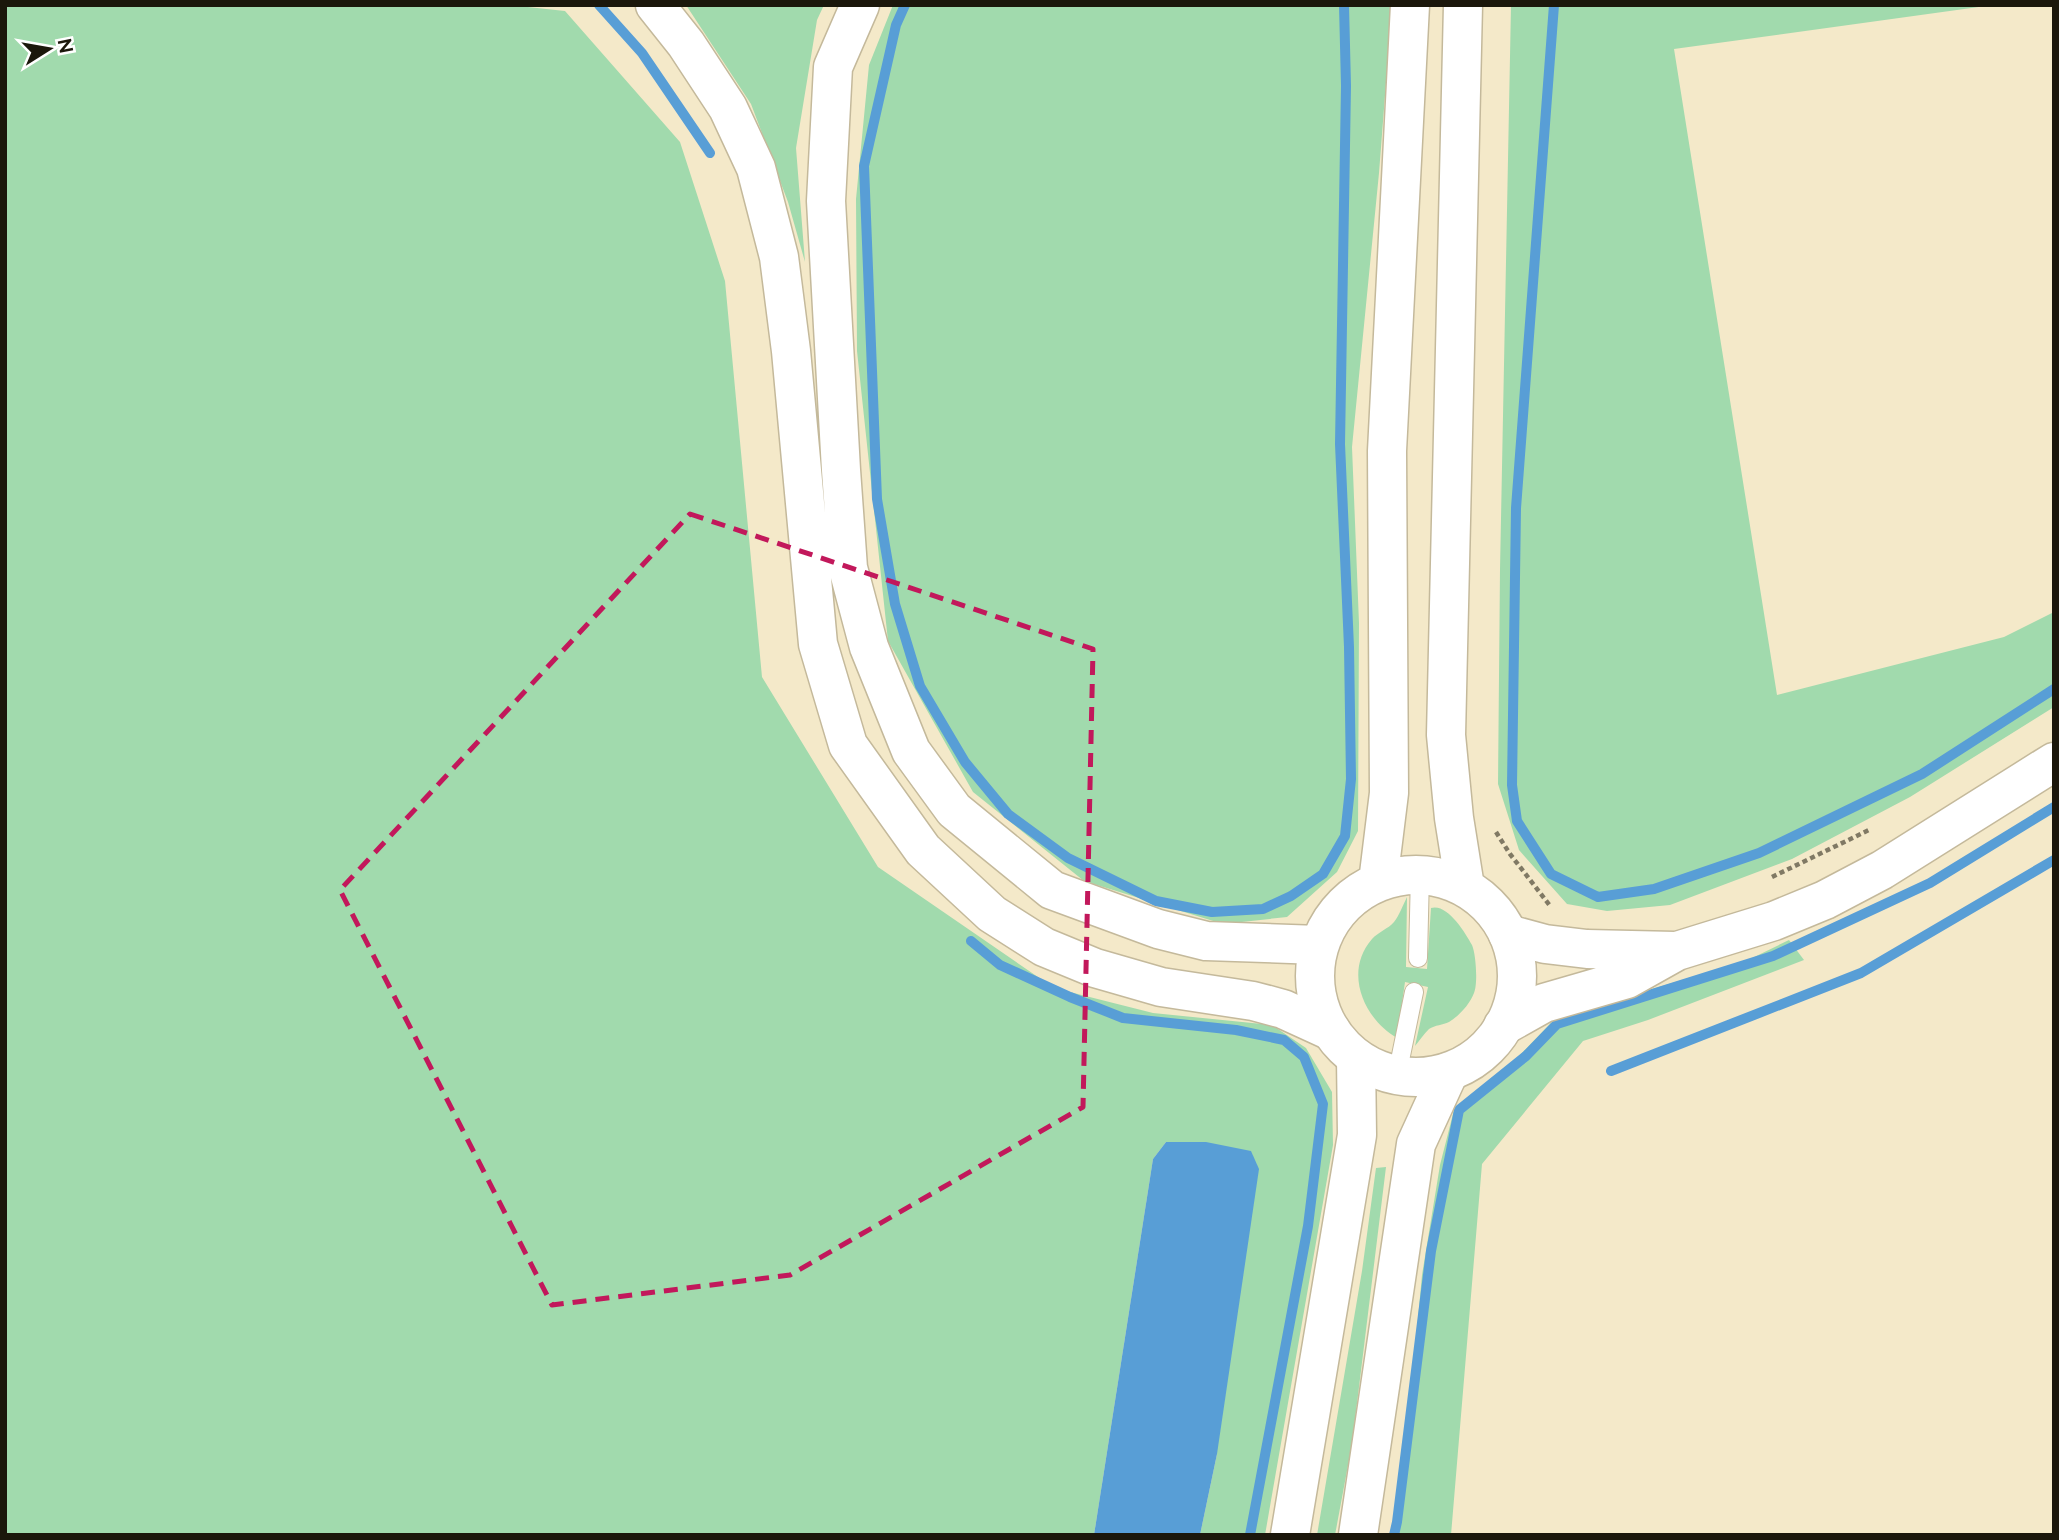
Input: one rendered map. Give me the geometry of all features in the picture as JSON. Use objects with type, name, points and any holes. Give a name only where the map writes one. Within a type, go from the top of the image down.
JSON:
[{"type":"main road","points":[[654,5],[686,44],[727,108],[756,168],[779,257],[791,351],[818,644],[848,745],[923,850],[992,914],[1044,947],[1096,968],[1161,987],[1252,1001],[1283,1009],[1344,1045],[1376,1069],[1397,1075],[1423,1077],[1449,1072],[1470,1061],[1489,1046],[1503,1027],[1515,997],[1516,964],[1508,934],[1490,907],[1465,887],[1443,878],[1419,874],[1398,876],[1358,892],[1341,907],[1328,925],[1319,945],[1314,974],[1318,1004],[1344,1045],[1357,1135],[1290,1535]]},
{"type":"main road","points":[[860,5],[833,67],[826,201],[841,470],[848,568],[869,647],[911,751],[954,810],[1052,890],[1158,929],[1206,941],[1319,945]]},
{"type":"main road","points":[[1378,882],[1389,793],[1387,451],[1410,5]]},
{"type":"main road","points":[[1463,5],[1447,736],[1454,818],[1465,887]]},
{"type":"main road","points":[[1503,1027],[1544,1003],[1627,979],[1678,951],[1774,921],[1825,900],[1882,870],[2054,762]]},
{"type":"main road","points":[[1508,934],[1545,944],[1587,949],[1678,951]]},
{"type":"main road","points":[[1358,1535],[1416,1144],[1449,1072]]},
{"type":"lane","points":[[1418,958],[1419,874]]},
{"type":"lane","points":[[1397,1075],[1415,992]]},
{"type":"path","points":[[1762,883],[1882,823]]},
{"type":"path","points":[[1491,824],[1510,854],[1553,908]]},
{"type":"highlighted area","points":[[690,514],[1093,649],[1083,1107],[790,1275],[552,1305],[340,890]]},
{"type":"green space","points":[[5,5],[509,5],[565,11],[680,142],[725,281],[762,677],[878,867],[1054,988],[1153,1013],[1272,1025],[1306,1048],[1332,1092],[1333,1145],[1265,1535],[1200,1535],[1217,1454],[1166,1142],[1153,1159],[1094,1535],[5,1535]]},
{"type":"green space","points":[[686,5],[824,5],[817,20],[796,148],[805,262],[788,202],[751,104]]},
{"type":"green space","points":[[893,5],[1392,5],[1379,173],[1352,447],[1359,623],[1358,831],[1337,872],[1287,917],[1223,924],[1084,881],[973,792],[888,641],[857,351],[856,199],[869,65]]},
{"type":"green space","points":[[1511,5],[1993,5],[1674,49],[1777,695],[2004,637],[2054,612],[2054,707],[1910,797],[1792,859],[1670,905],[1607,911],[1567,904],[1519,850],[1498,784]]},
{"type":"green space","points":[[1407,897],[1406,967],[1427,969],[1431,908],[1437,908],[1449,914],[1465,933],[1472,945],[1476,969],[1475,989],[1467,1005],[1449,1022],[1429,1029],[1415,1046],[1428,987],[1405,982],[1397,1038],[1375,1019],[1361,994],[1358,980],[1363,952],[1374,937],[1394,922]]},
{"type":"green space","points":[[1789,940],[1804,960],[1648,1020],[1583,1041],[1482,1164],[1451,1535],[1398,1535],[1422,1275],[1440,1165],[1454,1110],[1520,1055],[1551,1023],[1578,1011],[1746,961]]},
{"type":"green space","points":[[1386,1167],[1352,1444],[1335,1535],[1317,1535],[1362,1271],[1376,1168]]},
{"type":"water","points":[[1166,1142],[1206,1142],[1251,1151],[1259,1169],[1217,1454],[1200,1535],[1094,1535],[1153,1159]]},
{"type":"waterway","points":[[599,5],[642,53],[710,153]]},
{"type":"waterway","points":[[905,5],[896,25],[864,166],[877,499],[895,604],[920,686],[965,762],[1008,814],[1068,858],[1156,901],[1212,912],[1263,909],[1291,896],[1323,874],[1345,836],[1351,779],[1349,647],[1340,444],[1346,86],[1344,5]]},
{"type":"waterway","points":[[1554,5],[1516,508],[1512,785],[1517,821],[1551,874],[1598,897],[1654,889],[1759,853],[1922,774],[2054,689]]},
{"type":"waterway","points":[[1394,1535],[1431,1251],[1459,1110],[1526,1056],[1557,1024],[1773,956],[1930,883],[2054,807]]},
{"type":"waterway","points":[[1611,1071],[1861,973],[2054,860]]},
{"type":"waterway","points":[[971,941],[1000,965],[1123,1018],[1236,1030],[1284,1040],[1304,1057],[1323,1104],[1308,1226],[1250,1535]]}]
